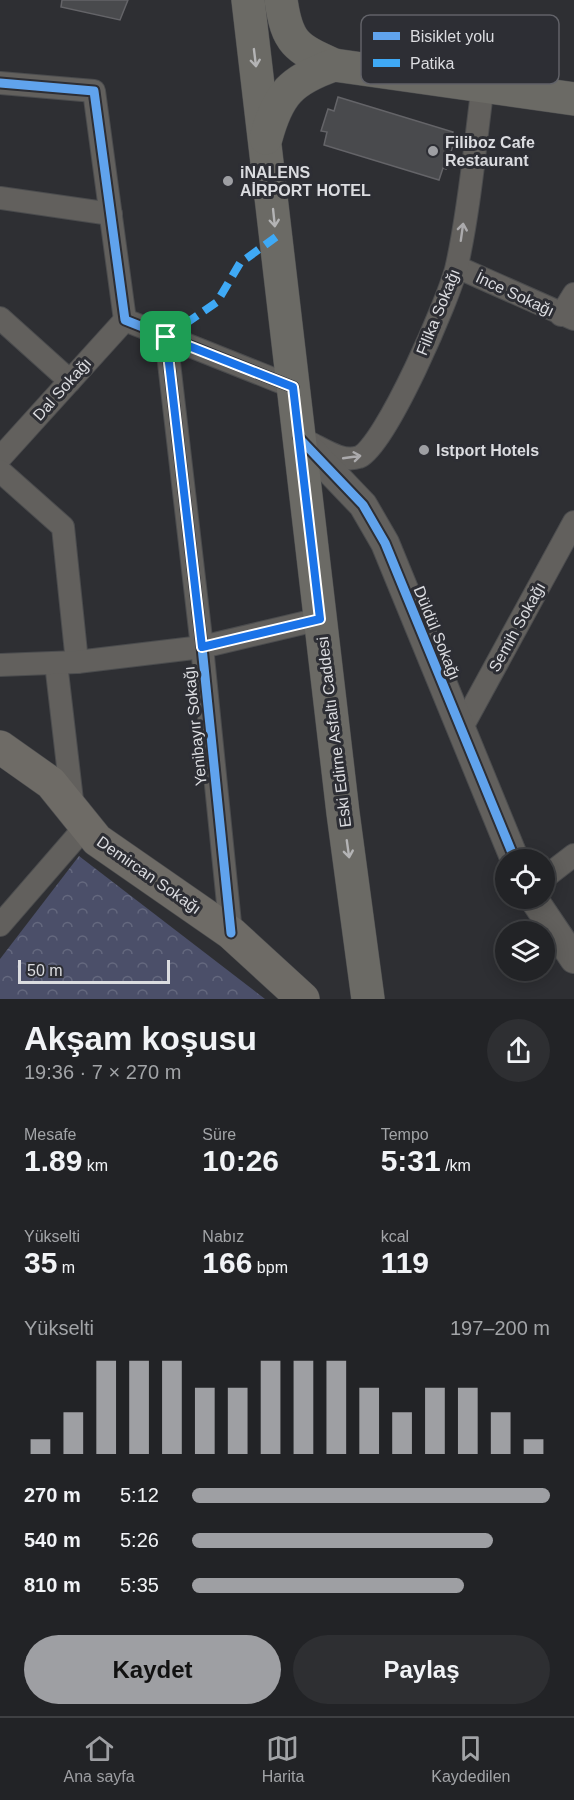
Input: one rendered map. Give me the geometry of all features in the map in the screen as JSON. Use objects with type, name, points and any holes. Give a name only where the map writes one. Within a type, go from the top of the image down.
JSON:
[{"type":"main road","name":"Eski Edirne Asfaltı Caddesi","points":[[248,0],[320,619],[368,999]]},
{"type":"main road","points":[[281,0],[285,26],[301,51],[334,65],[361,69]]},
{"type":"main road","points":[[265,139],[273,112],[286,92],[306,75],[334,65]]},
{"type":"main road","points":[[476,84],[574,99]]},
{"type":"main road","name":"Demircan Sokağı","points":[[0,747],[51,783],[97,840],[231,933],[303,999]]},
{"type":"street","points":[[0,83],[94,91],[125,320],[293,387]]},
{"type":"street","name":"Filika Sokağı","points":[[299,438],[342,458],[359,458],[371,450],[405,394],[457,267],[483,85]]},
{"type":"street","points":[[0,198],[111,214]]},
{"type":"street","name":"İnce Sokağı","points":[[457,267],[568,317]]},
{"type":"street","points":[[568,317],[574,294]]},
{"type":"street","points":[[0,318],[70,381]]},
{"type":"street","name":"Dal Sokağı","points":[[0,458],[125,320]]},
{"type":"street","name":"Yenibayır Sokağı","points":[[166,337],[202,647],[231,933]]},
{"type":"street","name":"Düldül Sokağı","points":[[299,438],[363,505],[385,543],[460,731],[510,849]]},
{"type":"street","points":[[0,471],[63,528],[67,663],[79,818],[0,925]]},
{"type":"street","name":"Semih Sokağı","points":[[460,731],[574,522]]},
{"type":"street","points":[[0,665],[67,663],[202,647],[320,619]]},
{"type":"street","points":[[555,870],[574,855]]},
{"type":"street","points":[[540,909],[574,959]]},
{"type":"green space","points":[[79,856],[265,999],[0,999],[0,959]]},
{"type":"building","points":[[62,0],[128,0],[120,20],[61,7]]},
{"type":"building","points":[[338,97],[453,132],[450,144],[453,145],[446,169],[443,168],[439,180],[324,145],[327,132],[321,131],[328,109],[334,111]]},
{"type":"marked path","points":[[166,337],[217,302],[240,263],[276,237]]},
{"type":"cycle path","points":[[0,83],[94,91],[125,320],[293,387]]},
{"type":"cycle path","points":[[166,337],[202,647],[231,933]]},
{"type":"cycle path","points":[[299,438],[363,505],[385,543],[510,849]]},
{"type":"place","name":"Filiboz Cafe Restaurant","points":[[433,151]]},
{"type":"place","name":"iNALENS AİRPORT HOTEL","points":[[228,181]]},
{"type":"place","name":"Istport Hotels","points":[[424,450]]},
{"type":"route","points":[[166,337],[293,387],[320,619],[202,647],[166,337]]}]
